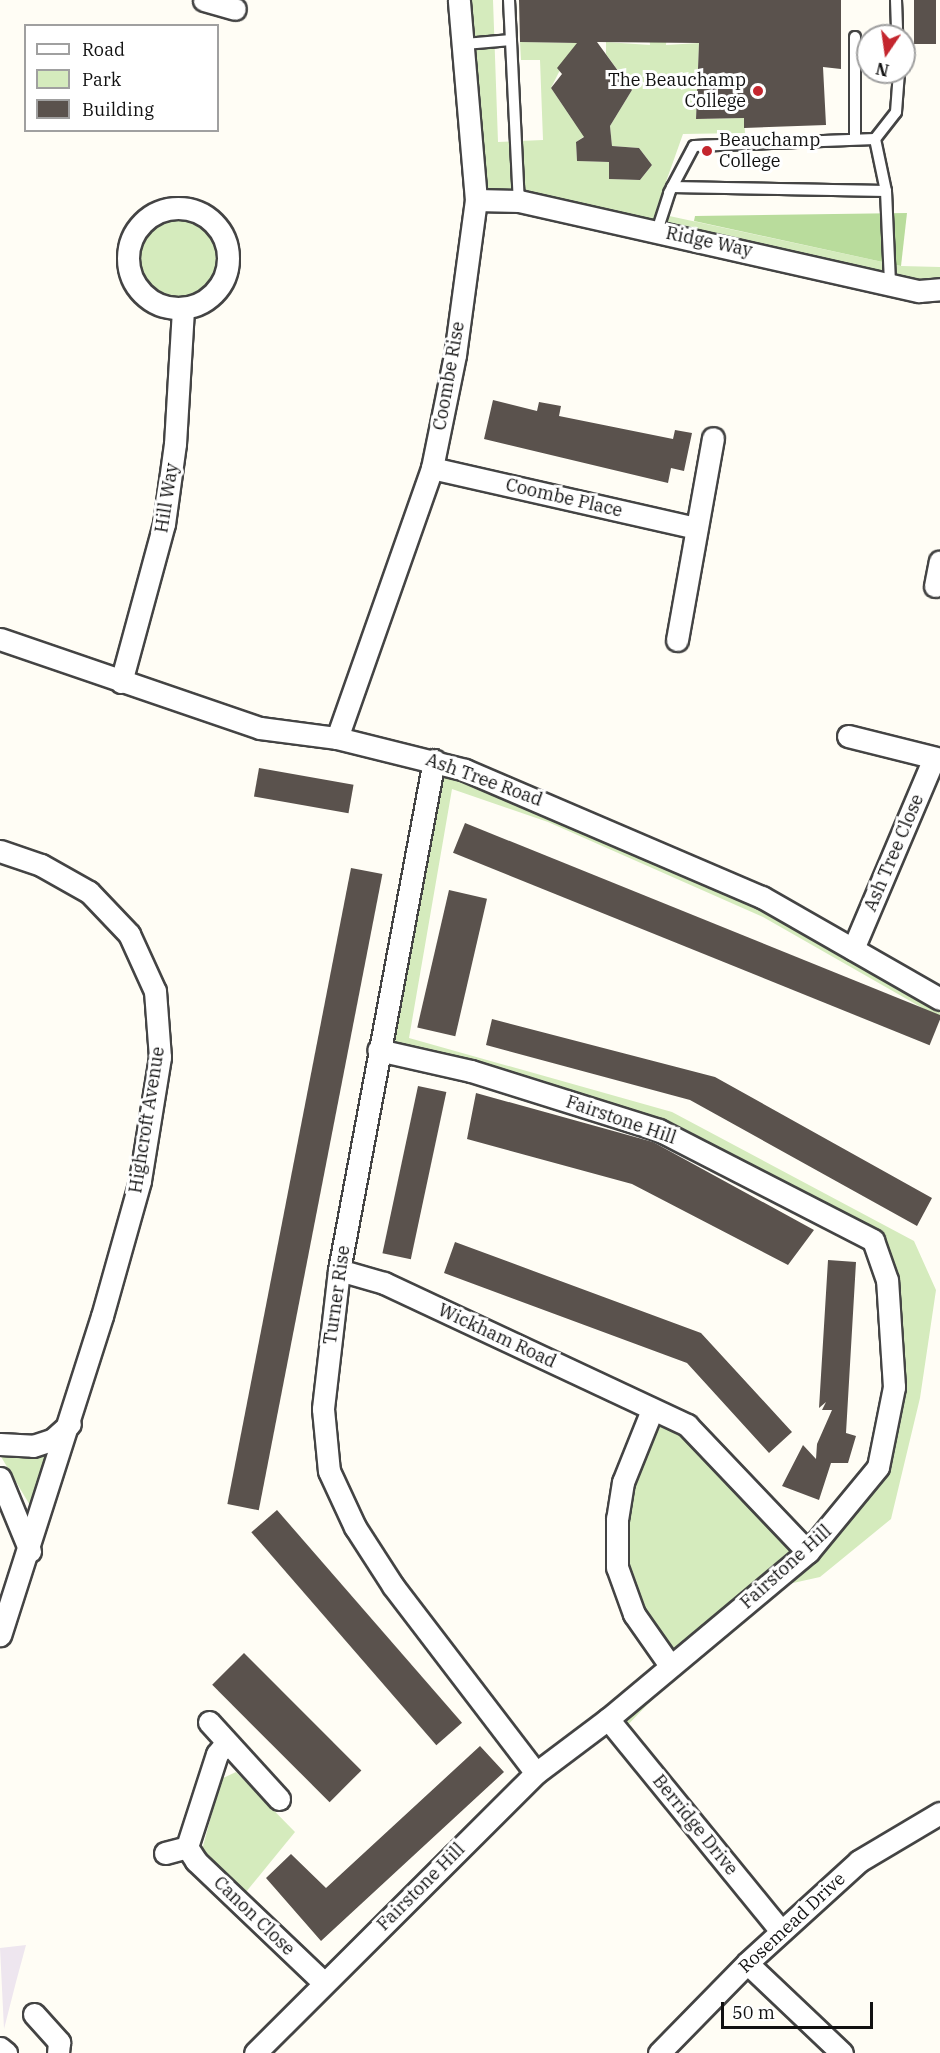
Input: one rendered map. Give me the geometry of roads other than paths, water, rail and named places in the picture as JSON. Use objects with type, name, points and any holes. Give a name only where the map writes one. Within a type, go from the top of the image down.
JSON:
[{"type":"street","points":[[204,0],[235,9]]},
{"type":"street","name":"Coombe Rise","points":[[337,738],[432,468],[455,355],[476,200],[465,44],[459,0]]},
{"type":"street","name":"Ridge Way","points":[[476,200],[519,201],[919,291],[940,289]]},
{"type":"street","points":[[167,208],[201,212],[224,236],[229,252],[221,285],[210,298],[183,310],[147,298],[129,271],[128,255],[135,232],[152,214],[167,208]]},
{"type":"street","name":"Hill Way","points":[[121,682],[164,524],[177,421],[183,310]]},
{"type":"street","points":[[677,640],[713,438]]},
{"type":"street","name":"Coombe Place","points":[[432,468],[696,528]]},
{"type":"street","points":[[935,586],[940,561]]},
{"type":"street","name":"Ash Tree Road","points":[[1,643],[260,728],[337,738],[434,760],[556,807],[751,892],[940,999]]},
{"type":"street","name":"Ash Tree Close","points":[[848,736],[937,758],[853,949]]},
{"type":"street","name":"Turner Rise","points":[[434,760],[378,1050],[339,1270],[323,1409],[329,1471],[355,1527],[393,1586],[536,1773]]},
{"type":"street","name":"Highcroft Avenue","points":[[0,851],[64,876],[109,910],[143,958],[160,1021],[160,1057],[140,1181],[70,1423],[30,1551],[0,1635]]},
{"type":"street","name":"Fairstone Hill","points":[[255,2053],[536,1773],[608,1719],[669,1664],[808,1552],[878,1467],[894,1387],[887,1280],[873,1240],[659,1130],[471,1071],[378,1050]]},
{"type":"street","name":"Wickham Road","points":[[339,1270],[384,1283],[687,1425],[808,1552]]},
{"type":"street","points":[[652,1410],[623,1482],[617,1518],[618,1568],[634,1614],[669,1664]]},
{"type":"street","points":[[0,1444],[33,1446],[52,1440],[70,1423]]},
{"type":"street","points":[[0,1478],[30,1551]]},
{"type":"street","name":"Berridge Drive","points":[[608,1719],[781,1931]]},
{"type":"street","points":[[209,1722],[279,1799]]},
{"type":"street","points":[[165,1853],[187,1847],[217,1754],[226,1743]]},
{"type":"street","name":"Rosemead Drive","points":[[658,2053],[747,1963],[859,1861],[940,1813]]},
{"type":"street","name":"Canon Close","points":[[187,1847],[196,1861],[324,1983]]},
{"type":"street","points":[[747,1963],[842,2053]]},
{"type":"street","points":[[34,2014],[59,2042],[58,2053]]},
{"type":"street","points":[[0,2048],[6,2053]]},
{"type":"lane","points":[[509,0],[519,201]]},
{"type":"lane","points":[[896,0],[897,24]]},
{"type":"lane","points":[[855,37],[855,138]]},
{"type":"lane","points":[[465,44],[511,40]]},
{"type":"lane","points":[[890,284],[886,192],[875,139],[896,112],[897,84]]},
{"type":"lane","points":[[657,231],[672,187],[690,152],[702,143],[875,139]]},
{"type":"lane","points":[[672,187],[886,192]]},
{"type":"place","name":"The Beauchamp College","points":[[758,91]]},
{"type":"place","name":"Beauchamp College","points":[[707,151]]}]
